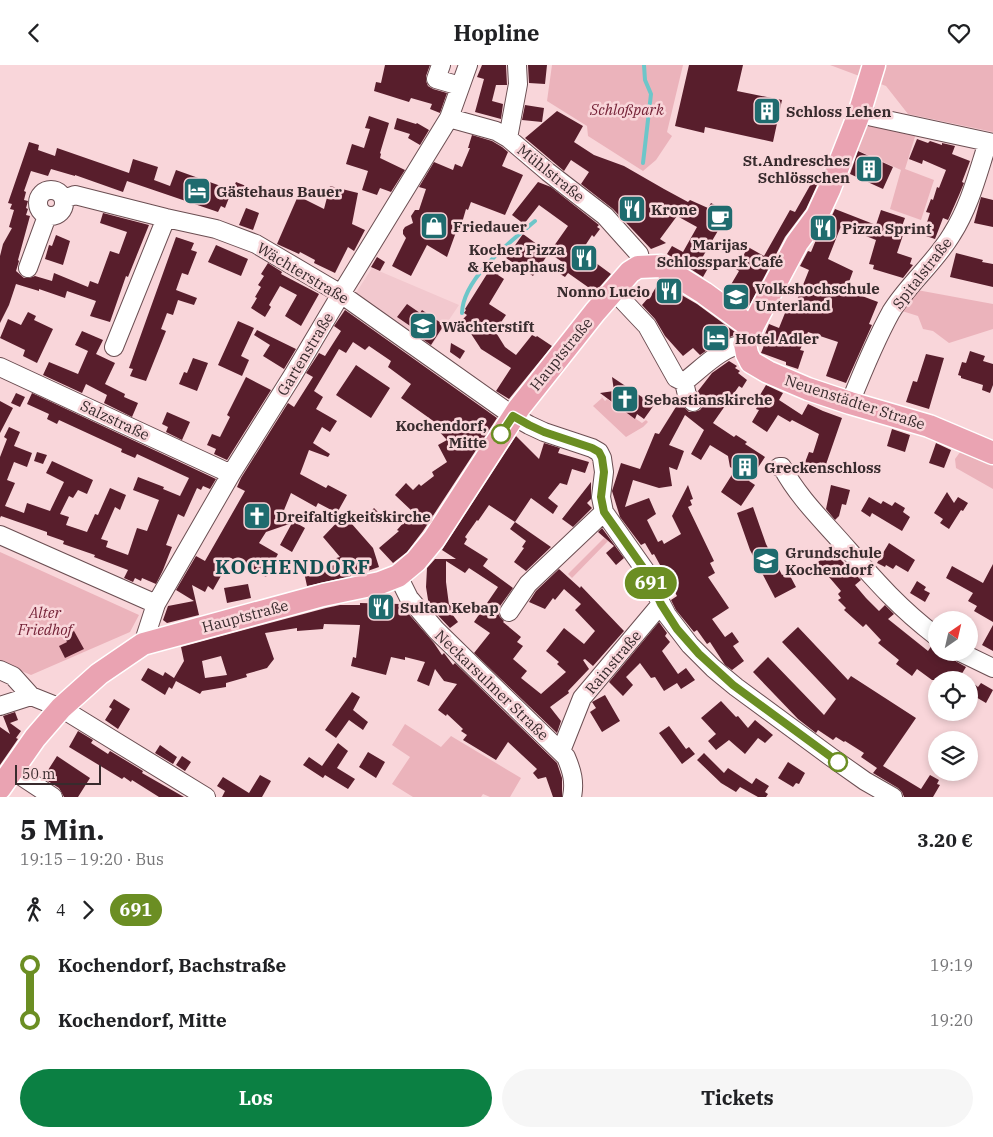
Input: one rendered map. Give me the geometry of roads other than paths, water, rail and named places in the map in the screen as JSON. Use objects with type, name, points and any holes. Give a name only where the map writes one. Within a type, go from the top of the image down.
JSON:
[{"type":"main road","points":[[642,267],[661,266],[704,293],[748,336],[797,243],[817,216],[845,155],[874,65]]},
{"type":"main road","name":"Hauptstraße","points":[[6,779],[35,738],[61,708],[99,674],[142,644],[323,595],[380,583],[398,576],[416,561],[434,539],[513,416],[613,290],[630,272],[642,267]]},
{"type":"main road","name":"Neuenstädter Straße","points":[[748,336],[746,354],[752,361],[768,372],[808,389],[929,426],[993,453]]},
{"type":"street","points":[[442,65],[436,79],[460,86]]},
{"type":"street","name":"Gartenstraße","points":[[142,644],[156,604],[231,474],[449,118],[468,65]]},
{"type":"street","name":"Mühlstraße","points":[[517,65],[518,84],[508,138],[605,216],[639,254],[642,267]]},
{"type":"street","points":[[859,114],[991,142]]},
{"type":"street","points":[[449,118],[496,131],[508,138]]},
{"type":"street","name":"Spitalstraße","points":[[850,403],[891,312],[953,234],[991,142]]},
{"type":"street","name":"Wächterstraße","points":[[28,268],[47,216],[41,212],[38,205],[39,197],[44,191],[50,190],[58,191],[64,199],[75,195],[216,229],[256,244],[341,294],[513,416],[529,425],[599,452],[603,465],[601,497],[604,512]]},
{"type":"street","points":[[114,347],[166,218]]},
{"type":"street","points":[[613,290],[647,326],[676,378],[684,382]]},
{"type":"street","points":[[684,382],[727,349],[748,336]]},
{"type":"street","name":"Salzstraße","points":[[0,367],[231,474]]},
{"type":"street","points":[[684,382],[687,395],[693,402]]},
{"type":"street","points":[[779,467],[782,467],[794,489],[848,541],[888,595],[928,630]]},
{"type":"street","points":[[510,612],[528,584],[604,512],[647,573],[661,604],[677,629],[712,667],[733,685],[831,757],[865,781],[893,797]]},
{"type":"street","points":[[0,535],[156,604]]},
{"type":"street","name":"Neckarsulmer Straße","points":[[398,576],[409,598],[436,630],[561,751],[571,769],[574,784],[572,797]]},
{"type":"street","name":"Rainstraße","points":[[561,751],[582,698],[661,604]]},
{"type":"street","points":[[978,661],[993,668]]},
{"type":"street","points":[[0,670],[13,676],[31,696],[61,708],[206,797]]},
{"type":"street","points":[[0,706],[31,696]]},
{"type":"street","points":[[6,779],[52,797]]},
{"type":"waterway","points":[[643,163],[651,94],[645,80],[644,65]]},
{"type":"waterway","points":[[462,313],[464,300],[479,274],[501,250],[535,221]]},
{"type":"place","name":"Schloss Lehen","points":[[767,111]]},
{"type":"place","name":"St.Andresches Schlösschen","points":[[869,169]]},
{"type":"place","name":"Gästehaus Bauer","points":[[197,191]]},
{"type":"place","name":"Krone","points":[[632,209]]},
{"type":"place","name":"Marijas Schlosspark Café","points":[[720,218]]},
{"type":"place","name":"Friedauer","points":[[434,226]]},
{"type":"place","name":"Pizza Sprint","points":[[823,228]]},
{"type":"place","name":"Kocher Pizza & Kebaphaus","points":[[584,258]]},
{"type":"place","name":"Nonno Lucio","points":[[669,291]]},
{"type":"place","name":"Volkshochschule Unterland","points":[[736,297]]},
{"type":"place","name":"Wächterstift","points":[[423,326]]},
{"type":"place","name":"Hotel Adler","points":[[716,338]]},
{"type":"place","name":"Sebastianskirche","points":[[625,399]]},
{"type":"place","name":"Kochendorf, Mitte","points":[[501,434]]},
{"type":"place","name":"Greckenschloss","points":[[745,467]]},
{"type":"place","name":"Dreifaltigkeitskirche","points":[[257,516]]},
{"type":"place","name":"Grundschule Kochendorf","points":[[766,561]]},
{"type":"place","name":"Sultan Kebap","points":[[381,607]]},
{"type":"district","name":"KOCHENDORF","points":[[293,566]]},
{"type":"park label","name":"Schloßpark","points":[[627,109]]},
{"type":"park label","name":"Alter Friedhof","points":[[45,620]]}]
